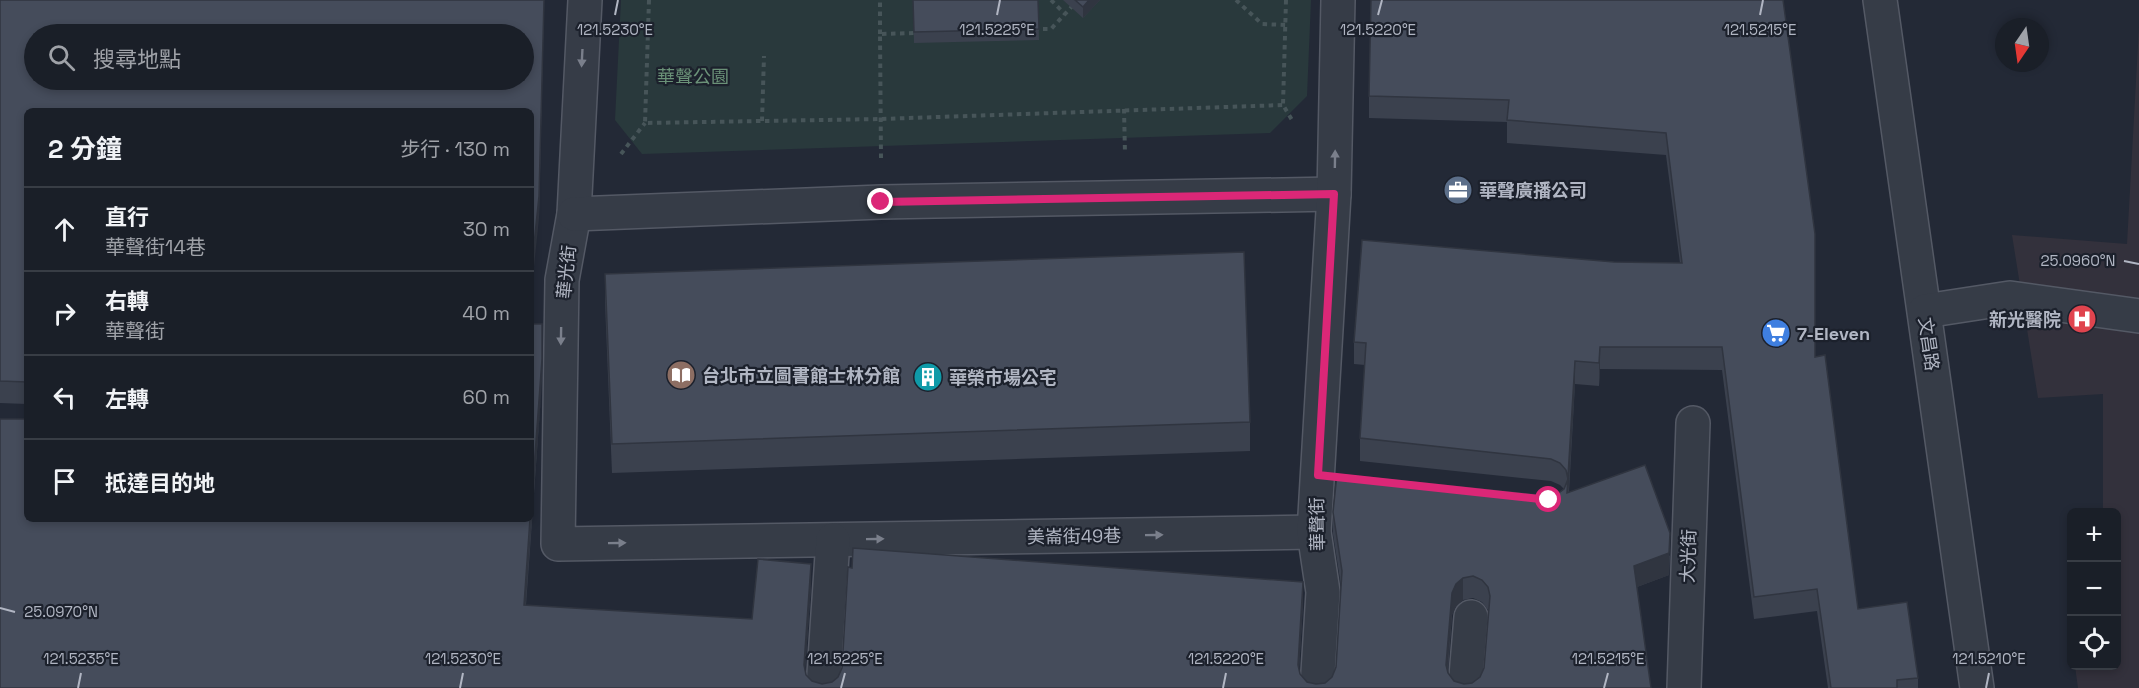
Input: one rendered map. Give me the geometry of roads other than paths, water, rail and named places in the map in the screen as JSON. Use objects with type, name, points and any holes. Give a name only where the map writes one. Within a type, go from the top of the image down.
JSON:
[{"type":"street","name":"華光街","points":[[558,544],[562,280],[574,214],[585,0]]},
{"type":"street","name":"華聲街","points":[[1317,688],[1323,592],[1314,532],[1334,194],[1338,0]]},
{"type":"street","name":"文昌路","points":[[1880,0],[1977,688]]},
{"type":"street","points":[[574,214],[881,202],[1334,194]]},
{"type":"street","points":[[1925,311],[2010,298],[2139,316]]},
{"type":"street","name":"大光街","points":[[1684,688],[1693,423]]},
{"type":"street","points":[[1318,475],[1352,479]]},
{"type":"street","name":"美崙街49巷","points":[[558,544],[1314,532]]},
{"type":"street","points":[[823,688],[833,540]]},
{"type":"street","points":[[1465,688],[1471,617]]},
{"type":"place","name":"華聲廣播公司","points":[[1458,190]]},
{"type":"place","name":"新光醫院","points":[[2082,319]]},
{"type":"place","name":"7-Eleven","points":[[1776,333]]},
{"type":"place","name":"台北市立圖書館士林分館","points":[[681,375]]},
{"type":"place","name":"華榮市場公宅","points":[[928,377]]},
{"type":"park label","name":"華聲公園","points":[[693,76]]}]
